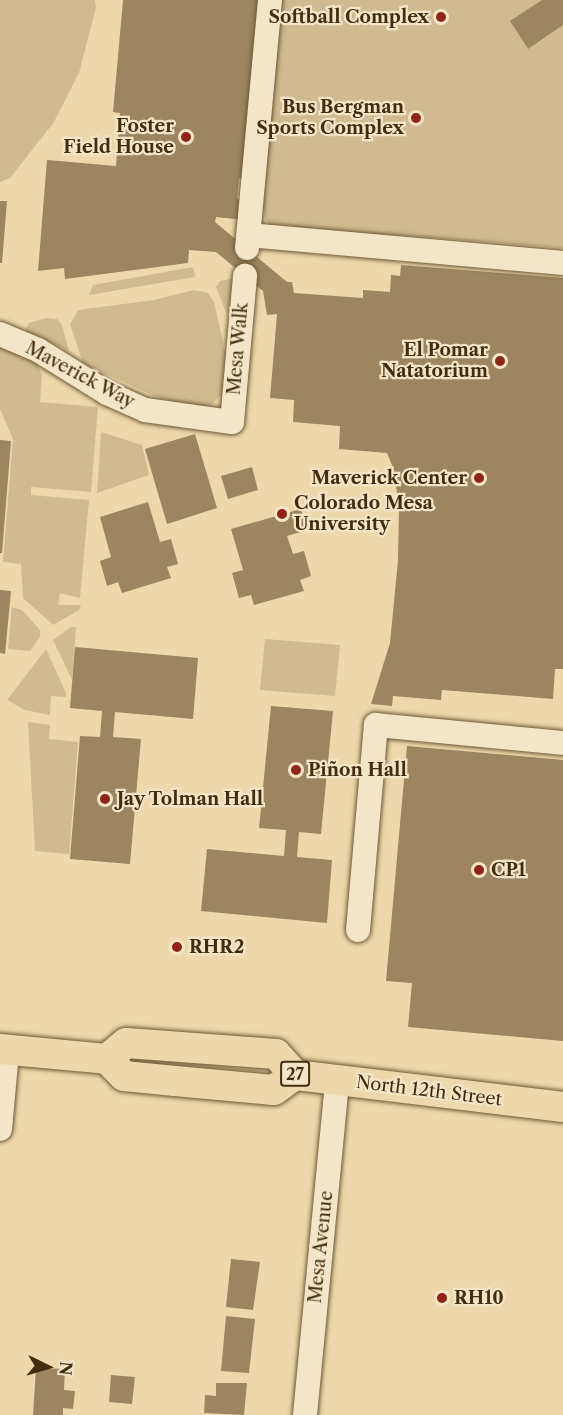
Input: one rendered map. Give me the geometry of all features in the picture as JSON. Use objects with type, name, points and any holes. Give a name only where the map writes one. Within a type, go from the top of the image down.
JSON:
[{"type":"main road","name":"North 12th Street","points":[[2,1052],[107,1059],[124,1076],[175,1082],[274,1090],[295,1075],[563,1107]]},
{"type":"street","points":[[270,0],[248,242],[563,262]]},
{"type":"street","name":"Mesa Walk","points":[[232,422],[245,276]]},
{"type":"street","name":"Maverick Way","points":[[0,334],[38,350],[107,393],[145,410],[232,422]]},
{"type":"street","points":[[358,930],[376,725],[563,743]]},
{"type":"street","points":[[0,1129],[2,1052]]},
{"type":"street","name":"Mesa Avenue","points":[[305,1415],[337,1080]]},
{"type":"shaded area","points":[[0,0],[95,0],[96,7],[79,73],[54,122],[10,178],[0,182]]},
{"type":"shaded area","name":"Bus Bergman Sports Complex","points":[[279,0],[563,0],[563,248],[411,236],[402,239],[272,227],[267,222],[262,209]]},
{"type":"shaded area","points":[[193,267],[195,277],[89,295],[93,285]]},
{"type":"shaded area","points":[[234,278],[232,317],[228,317],[216,287],[220,281]]},
{"type":"shaded area","points":[[194,290],[208,293],[214,302],[228,364],[223,393],[211,405],[195,407],[154,396],[83,363],[70,324],[78,310],[154,300]]},
{"type":"shaded area","points":[[46,318],[57,319],[62,325],[69,351],[25,331],[29,323]]},
{"type":"shaded area","points":[[0,343],[1,348],[8,351],[9,347],[36,360],[42,375],[40,402],[98,407],[91,492],[31,487],[31,495],[89,500],[80,598],[60,593],[58,605],[81,605],[79,610],[53,625],[23,598],[21,564],[3,562],[13,439],[0,409]]},
{"type":"shaded area","points":[[101,432],[142,445],[149,475],[97,493]]},
{"type":"shaded area","points":[[12,607],[22,610],[40,630],[40,637],[30,651],[8,649]]},
{"type":"shaded area","points":[[71,627],[76,627],[72,680],[53,640]]},
{"type":"shaded area","points":[[265,639],[340,645],[335,696],[260,690]]},
{"type":"shaded area","points":[[46,649],[66,693],[66,697],[51,696],[50,715],[25,710],[7,700]]},
{"type":"shaded area","points":[[28,722],[50,725],[49,739],[78,742],[69,854],[35,851]]},
{"type":"building","name":"Maverick Center","points":[[123,0],[265,0],[250,179],[239,178],[237,199],[247,200],[245,220],[216,217],[215,222],[287,282],[292,282],[294,293],[363,298],[363,290],[390,292],[391,275],[400,276],[401,265],[563,278],[563,669],[555,669],[553,699],[442,690],[441,700],[393,696],[392,706],[371,704],[390,643],[398,560],[399,510],[394,470],[387,453],[339,449],[340,426],[293,422],[294,400],[270,398],[277,314],[267,315],[263,291],[216,252],[189,250],[188,263],[65,279],[64,268],[38,271],[47,160],[116,166],[120,113],[113,112]]},
{"type":"building","points":[[542,0],[563,0],[563,25],[528,49],[510,21]]},
{"type":"building","points":[[0,201],[7,201],[2,263],[0,263]]},
{"type":"building","points":[[195,434],[217,508],[167,524],[145,449]]},
{"type":"building","points":[[0,440],[11,441],[2,553],[0,553]]},
{"type":"building","points":[[252,467],[258,490],[228,499],[221,476]]},
{"type":"building","points":[[148,502],[160,542],[171,539],[178,564],[167,567],[171,578],[122,593],[118,582],[107,586],[100,561],[111,557],[100,517]]},
{"type":"building","points":[[301,509],[307,530],[287,536],[293,554],[304,551],[311,576],[300,580],[304,591],[254,605],[251,595],[239,598],[232,573],[243,570],[231,529]]},
{"type":"building","points":[[0,590],[11,591],[5,654],[0,653]]},
{"type":"building","name":"Jay Tolman Hall","points":[[75,647],[198,658],[193,719],[115,712],[113,737],[141,739],[130,864],[70,859],[80,736],[100,737],[102,711],[70,708]]},
{"type":"building","name":"Piñon Hall","points":[[271,706],[333,711],[321,834],[299,832],[297,857],[332,860],[327,923],[201,911],[207,849],[284,856],[286,830],[259,828]]},
{"type":"building","name":"CP1","points":[[407,746],[563,760],[563,1041],[408,1027],[412,983],[386,981]]},
{"type":"building","points":[[231,1259],[260,1262],[253,1310],[226,1307]]},
{"type":"building","points":[[226,1316],[255,1319],[249,1373],[221,1371]]},
{"type":"building","points":[[36,1368],[65,1369],[64,1390],[75,1391],[73,1409],[63,1408],[63,1415],[33,1415]]},
{"type":"building","points":[[111,1375],[135,1377],[132,1404],[109,1402]]},
{"type":"building","points":[[216,1383],[247,1383],[244,1415],[204,1413],[205,1395],[216,1396]]},
{"type":"place","name":"Softball Complex","points":[[441,17]]},
{"type":"place","name":"Bus Bergman Sports Complex","points":[[416,118]]},
{"type":"place","name":"Foster Field House","points":[[186,137]]},
{"type":"place","name":"El Pomar Natatorium","points":[[500,361]]},
{"type":"place","name":"Maverick Center","points":[[479,478]]},
{"type":"place","name":"Colorado Mesa University","points":[[282,514]]},
{"type":"place","name":"Piñon Hall","points":[[296,770]]},
{"type":"place","name":"Jay Tolman Hall","points":[[105,799]]},
{"type":"place","name":"CP1","points":[[479,870]]},
{"type":"place","name":"RHR2","points":[[177,947]]},
{"type":"place","name":"RH10","points":[[442,1298]]}]
